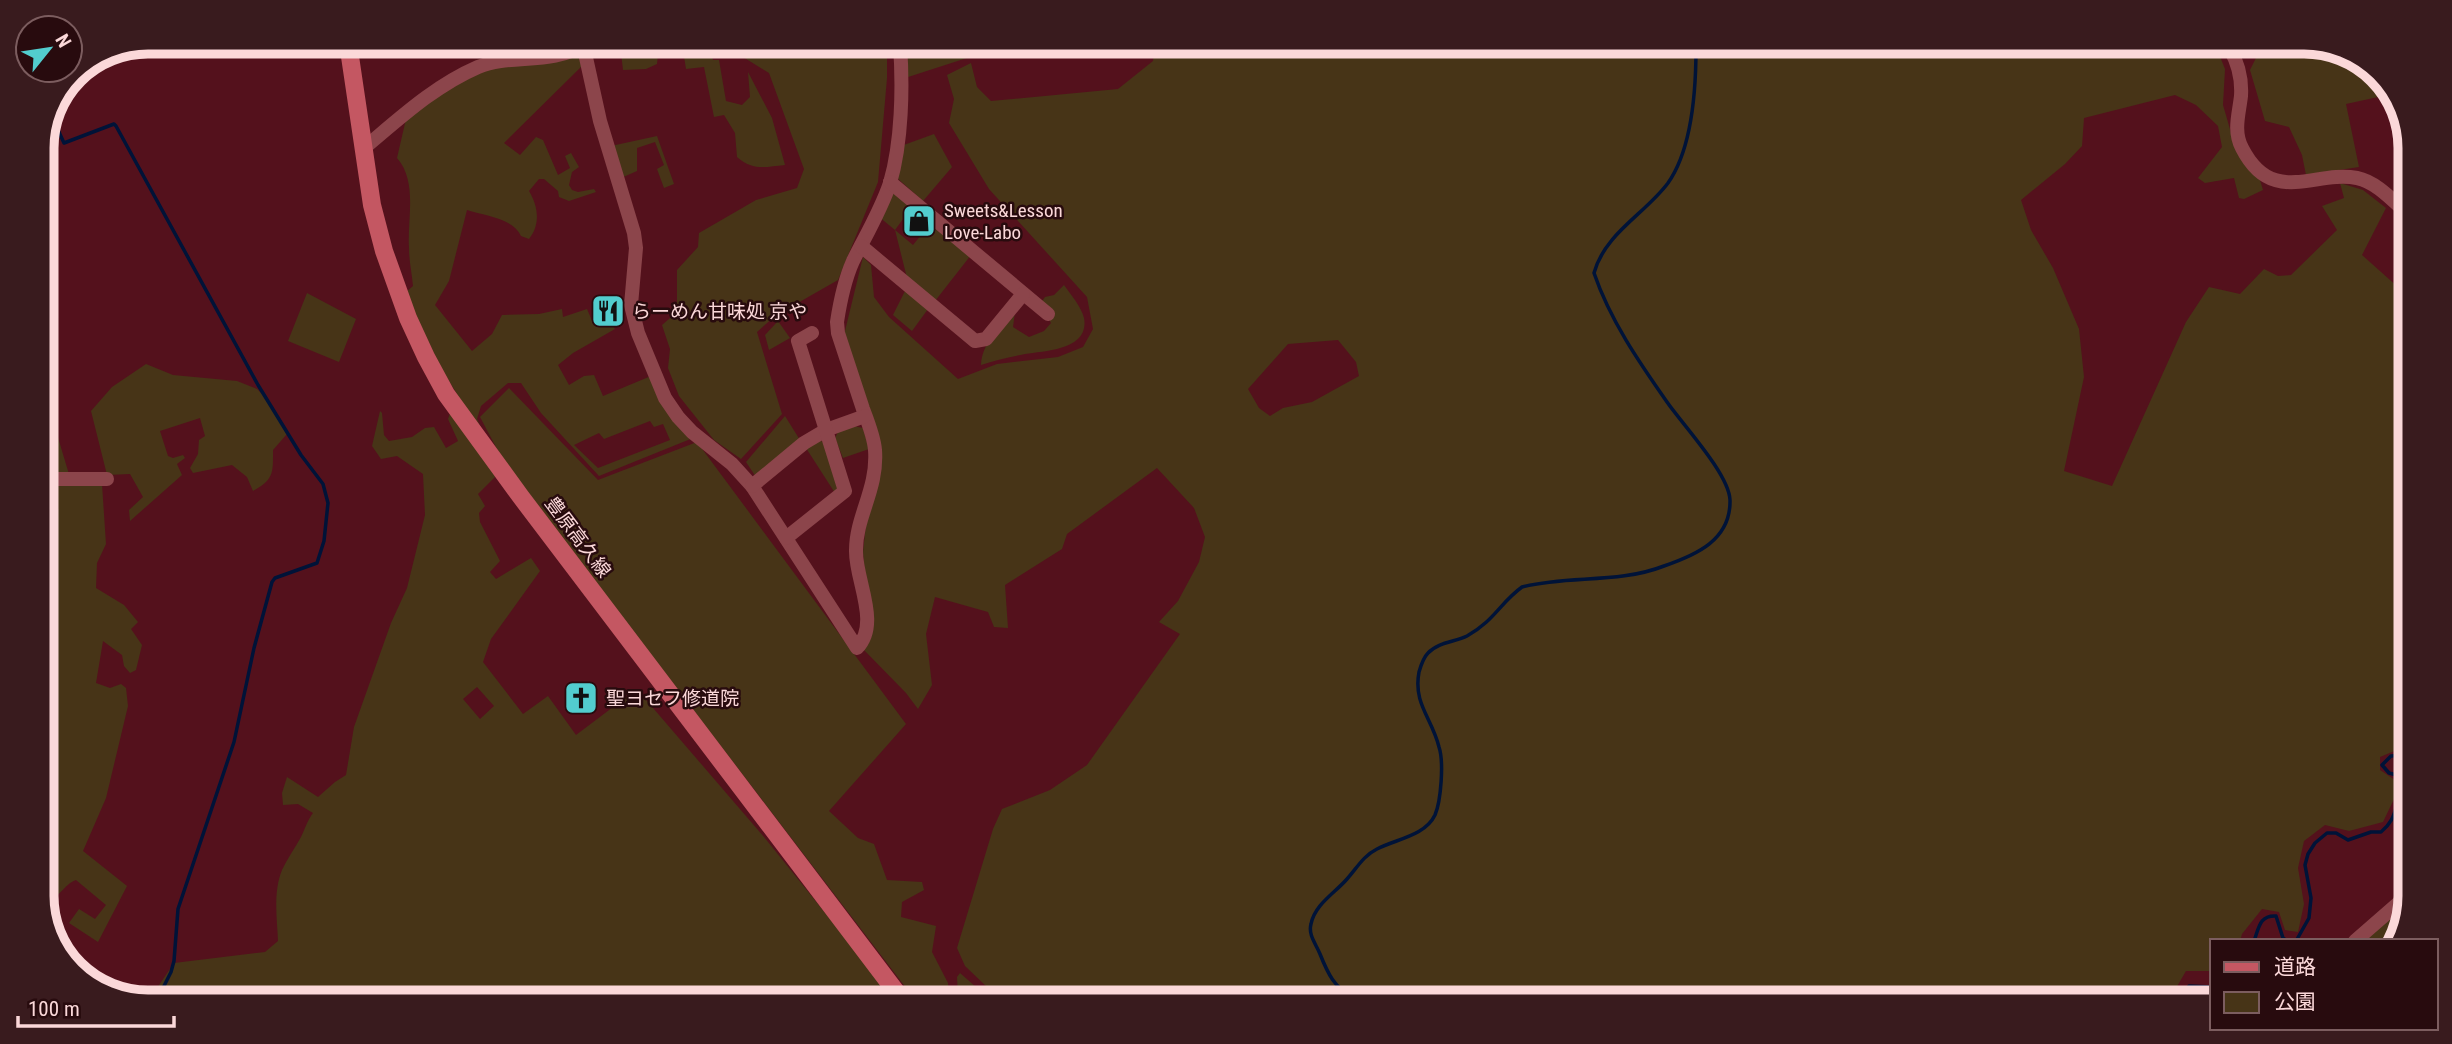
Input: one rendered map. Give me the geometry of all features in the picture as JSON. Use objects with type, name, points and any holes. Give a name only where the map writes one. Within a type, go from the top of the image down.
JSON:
[{"type":"main road","name":"豊原高久線","points":[[350,54],[372,205],[388,262],[408,318],[446,394],[895,990]]},
{"type":"street","points":[[363,149],[424,98],[478,67],[561,54]]},
{"type":"street","points":[[585,54],[600,121],[634,233],[636,248],[631,301],[638,333],[665,398],[692,432],[732,464],[752,486],[858,648],[864,640],[867,628],[856,548],[873,485],[875,449],[838,333],[837,322],[847,278],[890,183],[897,144],[902,85],[900,54]]},
{"type":"street","points":[[2231,54],[2240,79],[2237,135],[2242,148],[2256,166],[2273,179],[2290,183],[2358,178],[2379,189],[2398,205]]},
{"type":"street","points":[[890,183],[1048,314]]},
{"type":"street","points":[[861,246],[975,341],[986,339],[1023,294]]},
{"type":"street","points":[[786,538],[845,491],[798,341],[812,333]]},
{"type":"street","points":[[752,486],[804,443],[826,430],[865,416]]},
{"type":"street","points":[[54,479],[107,479]]},
{"type":"street","points":[[2357,939],[2397,904]]},
{"type":"green space","points":[[481,54],[513,54],[481,58]]},
{"type":"green space","points":[[579,54],[582,66],[504,143],[520,155],[536,137],[543,140],[558,175],[570,168],[565,156],[571,153],[579,167],[572,172],[569,185],[572,190],[578,192],[594,189],[596,192],[569,201],[559,197],[558,191],[544,179],[539,179],[529,191],[537,221],[529,239],[521,236],[505,221],[467,210],[449,281],[435,305],[472,351],[492,334],[502,315],[539,314],[562,309],[563,317],[587,309],[593,323],[608,318],[615,329],[573,353],[558,365],[569,385],[584,376],[594,375],[603,396],[651,376],[672,418],[693,438],[599,476],[541,413],[521,383],[508,383],[481,406],[477,419],[497,462],[495,477],[478,494],[485,506],[479,513],[480,522],[500,561],[490,572],[496,579],[531,558],[540,571],[491,639],[483,662],[523,714],[548,696],[576,735],[633,692],[641,694],[764,837],[887,990],[156,990],[174,963],[265,952],[278,941],[276,905],[279,878],[313,813],[298,804],[283,805],[282,793],[287,777],[318,797],[346,775],[354,727],[391,623],[407,588],[425,515],[423,474],[397,456],[381,459],[372,446],[380,411],[384,435],[389,441],[412,437],[425,428],[434,427],[446,448],[458,441],[448,419],[457,394],[441,368],[405,293],[413,286],[409,253],[410,201],[407,178],[397,158],[406,119],[427,101],[479,70]],"holes":[[[650,421],[654,427],[663,424],[670,440],[598,468],[574,445],[599,433],[604,439]],[[477,687],[494,706],[480,719],[463,699]]]},
{"type":"green space","points":[[621,54],[658,54],[657,64],[646,69],[623,70]]},
{"type":"green space","points":[[684,54],[711,54],[713,60],[719,60],[726,101],[742,105],[750,97],[748,72],[772,118],[785,165],[754,166],[737,157],[735,133],[724,115],[714,117],[704,67],[686,69]]},
{"type":"green space","points":[[887,54],[878,182],[838,280],[775,316],[757,332],[782,414],[741,459],[714,440],[679,396],[668,368],[670,349],[662,325],[677,312],[677,270],[698,247],[699,233],[756,200],[797,188],[804,169],[769,73],[743,57],[718,55]]},
{"type":"green space","points":[[904,54],[973,54],[970,57],[905,78]]},
{"type":"green space","points":[[1154,54],[2219,54],[2225,69],[2223,105],[2232,136],[2260,180],[2263,190],[2244,199],[2239,198],[2234,178],[2205,183],[2198,178],[2222,147],[2218,126],[2196,105],[2175,95],[2084,118],[2082,146],[2065,164],[2021,200],[2031,230],[2053,268],[2079,329],[2084,377],[2064,471],[2112,486],[2186,322],[2209,287],[2240,294],[2264,269],[2278,276],[2291,275],[2337,230],[2322,206],[2344,198],[2340,183],[2363,190],[2386,208],[2362,255],[2398,287],[2398,750],[2380,757],[2380,770],[2395,780],[2394,799],[2383,822],[2349,831],[2325,825],[2304,841],[2298,868],[2304,904],[2298,932],[2285,930],[2279,912],[2262,909],[2241,939],[2210,939],[2210,971],[2186,971],[2175,990],[988,990],[965,966],[957,948],[993,829],[1002,809],[1050,790],[1087,765],[1180,634],[1159,622],[1178,601],[1199,562],[1205,537],[1194,508],[1157,468],[1067,534],[1062,549],[1005,585],[1008,628],[994,627],[988,612],[935,597],[926,634],[932,685],[918,709],[864,650],[866,587],[863,552],[866,524],[878,484],[844,335],[863,257],[871,265],[874,297],[889,317],[958,379],[997,364],[1058,357],[1083,347],[1093,329],[1087,297],[989,189],[949,123],[954,99],[947,75],[971,63],[977,87],[991,101],[1118,89],[1153,61]],"holes":[[[1338,340],[1356,362],[1359,376],[1312,402],[1283,408],[1270,416],[1259,408],[1248,389],[1288,344]]]},
{"type":"green space","points":[[2258,54],[2304,54],[2340,61],[2370,82],[2382,96],[2346,104],[2359,167],[2306,175],[2302,155],[2289,127],[2265,121],[2250,70]]},
{"type":"green space","points":[[934,134],[952,167],[923,201],[896,177],[901,146]]},
{"type":"green space","points":[[657,136],[674,184],[664,188],[657,169],[664,165],[655,142],[637,148],[637,171],[621,178],[611,146]]},
{"type":"green space","points":[[890,190],[911,208],[895,230],[878,216]]},
{"type":"green space","points":[[930,224],[971,255],[935,301],[907,278],[895,230],[913,245]]},
{"type":"green space","points":[[1064,285],[1084,318],[1084,329],[1080,337],[1073,343],[1054,350],[1008,357],[981,365],[988,342],[1015,312],[1013,327],[1029,337],[1044,331],[1051,323],[1040,304],[1045,297],[1054,295]]},
{"type":"green space","points":[[905,291],[928,309],[912,331],[893,315]]},
{"type":"green space","points":[[307,293],[356,319],[339,362],[288,341]]},
{"type":"green space","points":[[778,321],[790,338],[769,350],[765,335]]},
{"type":"green space","points":[[146,364],[173,375],[237,381],[257,389],[268,400],[287,434],[273,450],[269,479],[253,491],[247,477],[232,465],[193,473],[190,468],[198,454],[199,440],[205,436],[200,418],[160,431],[168,456],[173,458],[183,455],[185,458],[177,464],[182,475],[130,521],[129,510],[143,497],[130,474],[107,475],[91,411],[112,387]]},
{"type":"green space","points":[[509,388],[598,480],[697,442],[906,724],[829,811],[858,838],[874,844],[887,880],[922,882],[924,890],[902,902],[901,917],[936,926],[932,952],[948,983],[948,990],[908,990],[505,464],[480,417]]},
{"type":"green space","points":[[785,416],[800,440],[756,477],[746,462]]},
{"type":"green space","points":[[54,424],[71,481],[102,484],[106,544],[97,563],[96,588],[124,605],[138,622],[131,629],[142,645],[136,670],[130,673],[124,666],[122,655],[103,641],[96,683],[110,688],[121,684],[126,688],[128,706],[106,798],[83,851],[127,886],[98,942],[69,923],[79,909],[95,919],[106,905],[76,880],[54,898]]},
{"type":"green space","points":[[854,426],[863,428],[869,449],[843,458],[835,438],[838,432]]},
{"type":"green space","points":[[818,439],[826,444],[841,485],[835,493],[806,448]]},
{"type":"green space","points":[[2396,911],[2387,939],[2363,939]]},
{"type":"green space","points":[[960,973],[976,990],[958,990],[957,977]]},
{"type":"waterway","points":[[1341,990],[1329,974],[1311,936],[1313,917],[1368,855],[1424,828],[1435,815],[1439,801],[1441,754],[1421,702],[1418,683],[1420,669],[1427,655],[1432,649],[1476,630],[1522,587],[1647,572],[1699,551],[1718,536],[1725,526],[1730,500],[1722,477],[1636,356],[1608,307],[1594,273],[1607,246],[1659,194],[1676,169],[1691,118],[1696,54]]},
{"type":"waterway","points":[[57,127],[64,143],[114,124],[116,126],[258,385],[301,455],[323,484],[328,503],[324,541],[317,563],[275,578],[272,582],[254,648],[234,742],[178,909],[174,961],[162,990]]},
{"type":"waterway","points":[[2398,755],[2391,756],[2382,765],[2389,773],[2398,775]]},
{"type":"waterway","points":[[2297,939],[2309,918],[2311,898],[2305,865],[2315,843],[2327,833],[2336,833],[2348,840],[2371,832],[2381,832],[2393,817],[2398,802]]},
{"type":"waterway","points":[[2255,939],[2263,920],[2271,916],[2276,916],[2284,939]]},
{"type":"waterway","points":[[2186,990],[2189,986],[2210,987]]},
{"type":"place","name":"Sweets&Lesson Love-Labo","points":[[919,221]]},
{"type":"place","name":"らーめん甘味処 京や","points":[[608,311]]},
{"type":"place","name":"聖ヨセフ修道院","points":[[581,698]]}]
